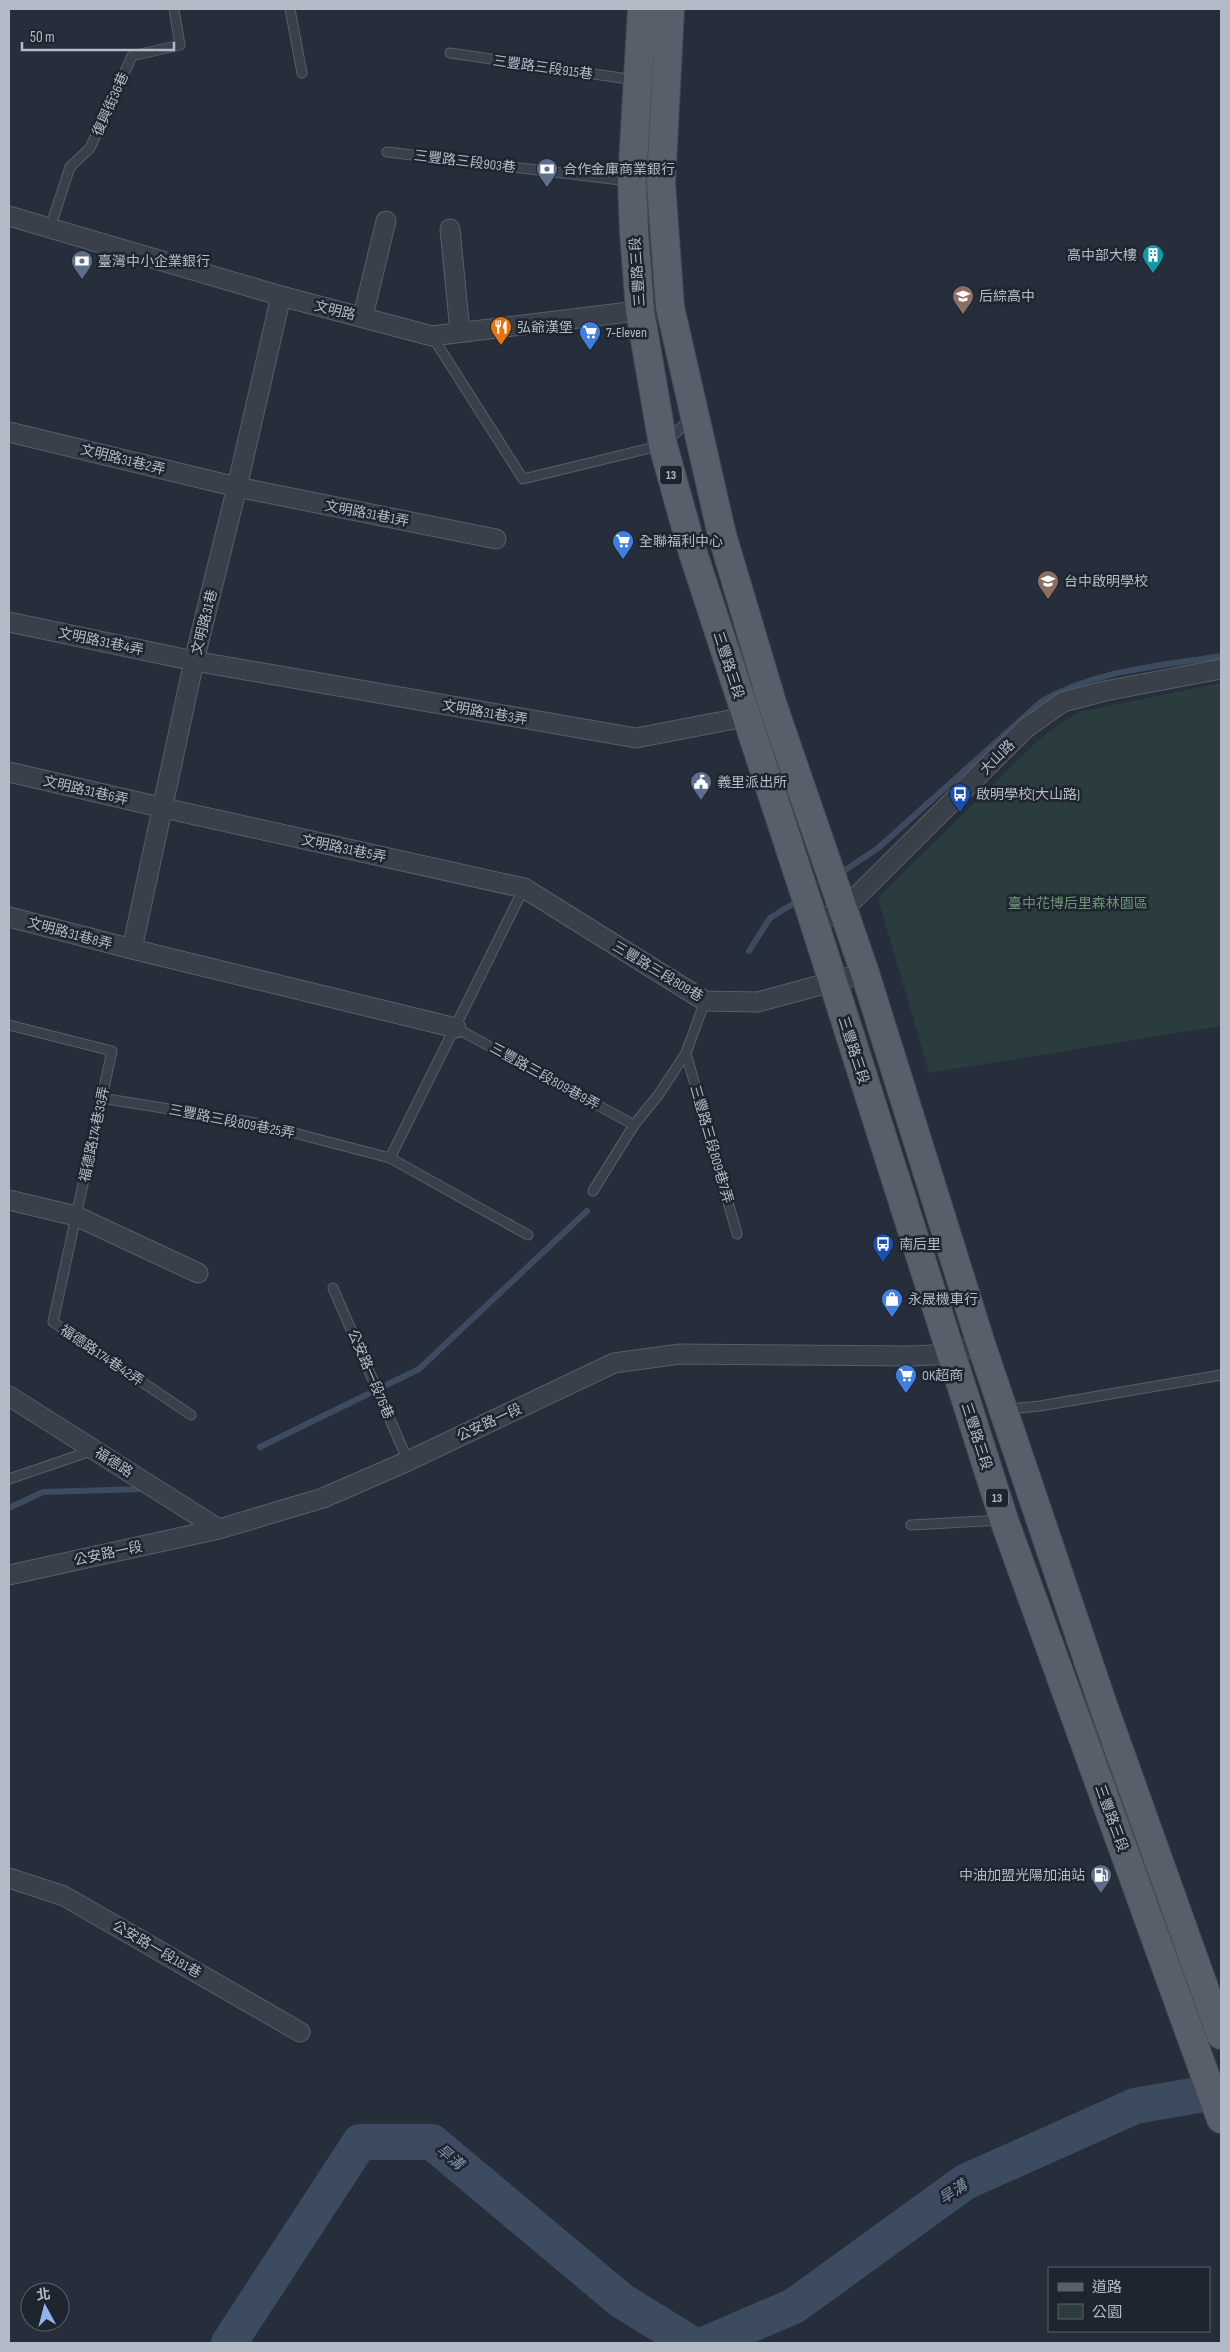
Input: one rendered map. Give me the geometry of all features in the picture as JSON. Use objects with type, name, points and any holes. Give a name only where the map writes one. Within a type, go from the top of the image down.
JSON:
[{"type":"main road","name":"三豐路三段","points":[[642,9],[632,181],[640,311],[663,445],[693,553],[814,922],[1004,1520],[1221,2119]]},
{"type":"main road","points":[[670,9],[661,183],[670,308],[722,535],[774,706],[864,973],[981,1344],[1103,1705],[1221,2035]]},
{"type":"main road","points":[[1178,2000],[1204,1990]]},
{"type":"street","name":"文明路","points":[[9,216],[281,296],[363,316],[432,336],[599,314],[670,308]]},
{"type":"street","points":[[363,316],[386,221]]},
{"type":"street","points":[[450,229],[460,332]]},
{"type":"street","name":"文明路31巷","points":[[132,949],[164,808],[194,661],[281,296]]},
{"type":"street","name":"文明路31巷2弄","points":[[9,432],[237,487]]},
{"type":"street","name":"文明路31巷1弄","points":[[237,487],[496,540]]},
{"type":"street","name":"文明路31巷4弄","points":[[9,622],[194,661]]},
{"type":"street","name":"文明路31巷3弄","points":[[194,661],[636,738],[746,717],[774,706]]},
{"type":"street","name":"大山路","points":[[814,922],[843,910],[1026,728],[1063,702],[1105,691],[1221,669]]},
{"type":"street","name":"文明路31巷6弄","points":[[9,772],[164,808]]},
{"type":"street","name":"文明路31巷5弄","points":[[164,808],[524,888]]},
{"type":"street","name":"三豐路三段809巷","points":[[524,888],[705,1001],[758,1002],[864,973]]},
{"type":"street","name":"文明路31巷8弄","points":[[9,917],[456,1028]]},
{"type":"street","points":[[9,1200],[76,1216],[198,1273]]},
{"type":"street","name":"公安路一段","points":[[9,1575],[219,1529],[323,1498],[614,1363],[680,1354],[913,1356],[950,1354],[981,1344]]},
{"type":"street","name":"福德路","points":[[9,1396],[219,1529]]},
{"type":"street","name":"公安路一段181巷","points":[[9,1878],[64,1896],[300,2032]]},
{"type":"lane","name":"復興街36巷","points":[[50,228],[70,167],[90,148],[132,56],[180,45],[174,9]]},
{"type":"lane","points":[[290,9],[302,73]]},
{"type":"lane","name":"三豐路三段915巷","points":[[450,53],[637,80]]},
{"type":"lane","name":"三豐路三段903巷","points":[[387,152],[632,181]]},
{"type":"lane","points":[[432,336],[523,479],[663,445],[694,416]]},
{"type":"lane","points":[[390,1158],[524,888]]},
{"type":"lane","points":[[593,1191],[634,1125],[659,1094],[686,1054],[705,1001]]},
{"type":"lane","name":"福德路174巷33弄","points":[[9,1025],[112,1051],[76,1216]]},
{"type":"lane","name":"三豐路三段809巷9弄","points":[[456,1028],[634,1125]]},
{"type":"lane","name":"三豐路三段809巷7弄","points":[[686,1054],[737,1234]]},
{"type":"lane","name":"三豐路三段809巷25弄","points":[[102,1098],[256,1123],[390,1158],[528,1234]]},
{"type":"lane","name":"福德路174巷42弄","points":[[76,1216],[53,1322],[191,1415]]},
{"type":"lane","name":"公安路一段76巷","points":[[333,1288],[408,1460]]},
{"type":"lane","points":[[1004,1409],[1040,1406],[1221,1376]]},
{"type":"lane","points":[[9,1479],[95,1450]]},
{"type":"lane","points":[[911,1525],[1004,1520]]},
{"type":"green space","name":"臺中花博后里森林園區","points":[[1221,683],[1221,1026],[929,1073],[878,898],[1038,740],[1078,712]]},
{"type":"waterway","points":[[839,874],[877,849],[1042,701],[1084,682],[1107,676],[1152,666],[1221,656]]},
{"type":"waterway","points":[[749,951],[770,918],[799,900]]},
{"type":"waterway","points":[[260,1447],[419,1369],[587,1211]]},
{"type":"waterway","points":[[9,1508],[43,1492],[144,1489]]},
{"type":"waterway","name":"旱溝","points":[[708,2343],[794,2306],[965,2182],[1135,2106],[1221,2091]]},
{"type":"waterway","name":"旱溝","points":[[229,2343],[360,2142],[432,2142],[622,2301],[690,2343]]},
{"type":"place","name":"合作金庫商業銀行","points":[[547,188]]},
{"type":"place","name":"高中部大樓","points":[[1153,274]]},
{"type":"place","name":"臺灣中小企業銀行","points":[[82,280]]},
{"type":"place","name":"后綜高中","points":[[963,315]]},
{"type":"place","name":"弘爺漢堡","points":[[501,346]]},
{"type":"place","name":"7-Eleven","points":[[590,351]]},
{"type":"place","name":"全聯福利中心","points":[[623,560]]},
{"type":"place","name":"台中啟明學校","points":[[1048,600]]},
{"type":"place","name":"義里派出所","points":[[701,801]]},
{"type":"place","name":"啟明學校(大山路)","points":[[960,813]]},
{"type":"place","name":"南后里","points":[[883,1263]]},
{"type":"place","name":"永晟機車行","points":[[892,1318]]},
{"type":"place","name":"OK超商","points":[[906,1394]]},
{"type":"place","name":"中油加盟光陽加油站","points":[[1101,1894]]}]
